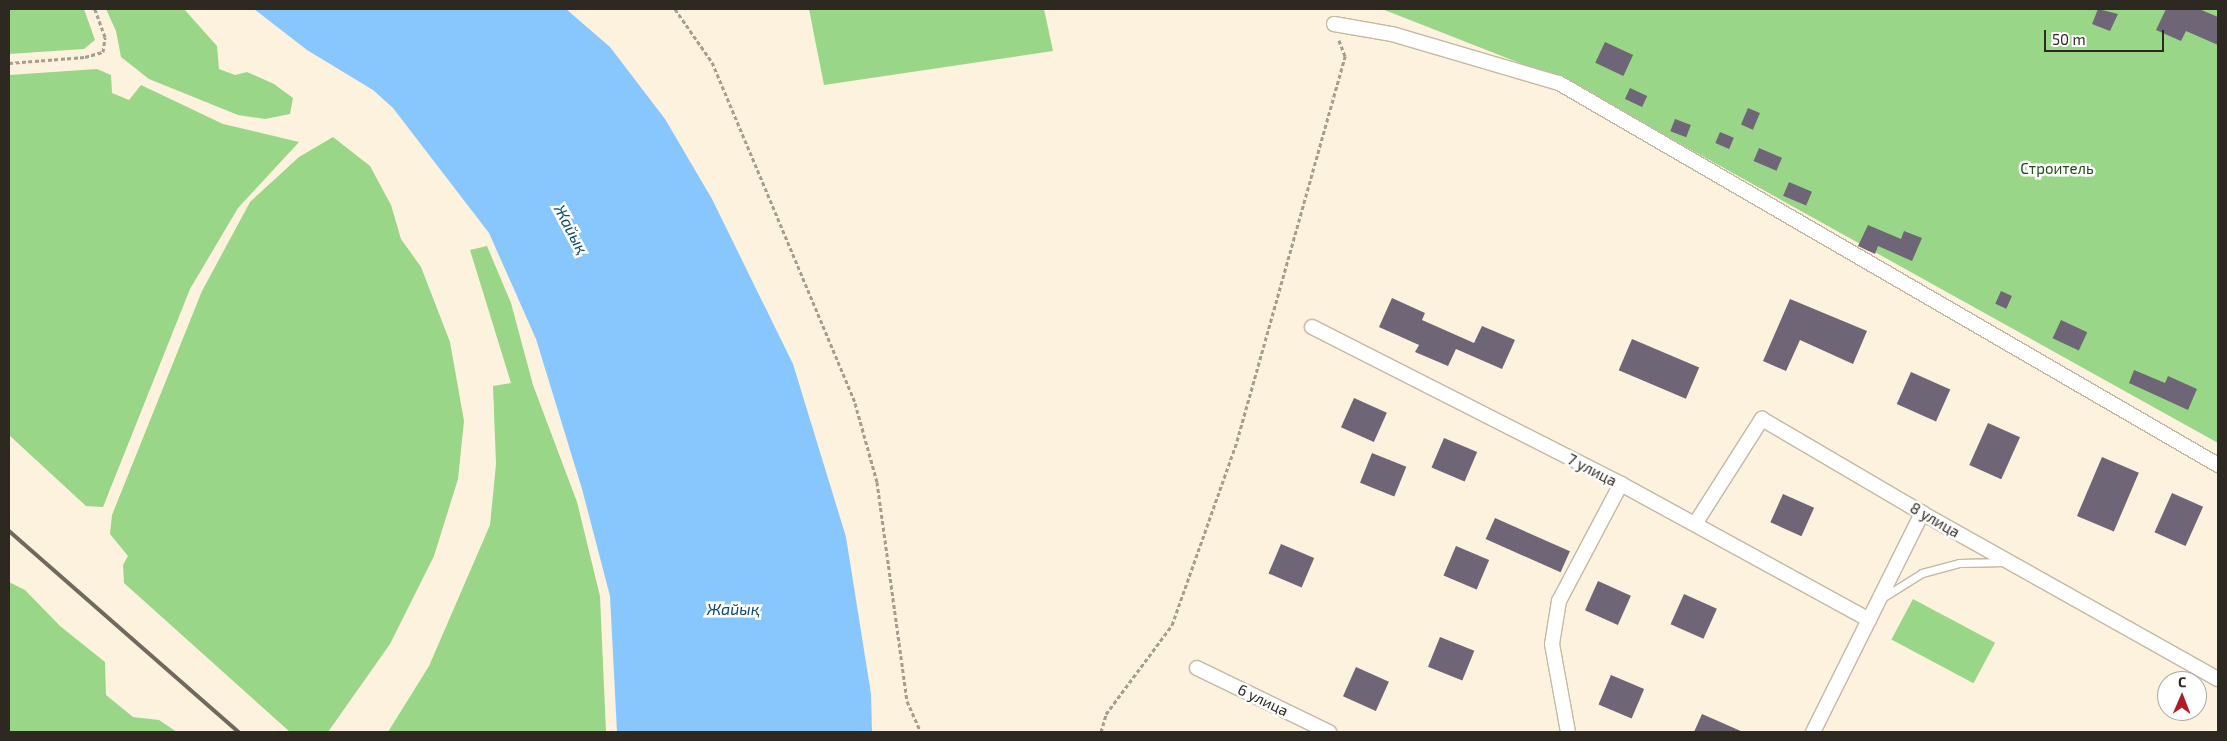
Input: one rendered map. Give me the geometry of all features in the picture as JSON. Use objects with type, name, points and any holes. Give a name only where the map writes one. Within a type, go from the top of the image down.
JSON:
[{"type":"street","points":[[1334,24],[1392,34],[1559,84],[2218,465]]},
{"type":"street","name":"7 улица","points":[[1312,327],[1621,484],[1869,620]]},
{"type":"street","name":"8 улица","points":[[1695,524],[1762,419],[1922,513],[2218,679]]},
{"type":"street","points":[[1568,732],[1552,644],[1559,601],[1621,484]]},
{"type":"street","points":[[1812,732],[1922,513]]},
{"type":"street","name":"6 улица","points":[[1198,668],[1329,732]]},
{"type":"lane","points":[[1880,599],[1922,573],[1959,563],[2011,562]]},
{"type":"path","points":[[9,63],[85,57],[103,52],[105,36],[95,9]]},
{"type":"path","points":[[675,9],[712,62],[855,403],[877,482],[907,701],[921,732]]},
{"type":"path","points":[[1101,732],[1106,714],[1172,625],[1237,441],[1345,56],[1334,24]]},
{"type":"green space","points":[[9,9],[84,9],[95,40],[84,49],[9,54]]},
{"type":"green space","points":[[106,9],[184,9],[217,46],[219,69],[235,75],[247,72],[274,84],[293,98],[290,114],[265,119],[238,115],[149,79],[121,57],[116,31]]},
{"type":"green space","points":[[809,9],[1044,9],[1053,51],[824,85]]},
{"type":"green space","name":"Строитель","points":[[1382,9],[2218,9],[2218,443],[1571,83]]},
{"type":"green space","points":[[97,69],[111,75],[112,93],[129,100],[141,85],[223,124],[299,142],[238,208],[190,289],[103,507],[86,506],[9,435],[9,75]]},
{"type":"green space","points":[[333,137],[370,166],[391,205],[401,239],[421,267],[450,342],[464,421],[458,479],[434,556],[390,644],[328,732],[290,732],[124,583],[123,565],[128,556],[110,534],[112,515],[202,291],[250,202],[299,157]]},
{"type":"green space","points":[[487,246],[511,303],[533,385],[577,502],[600,596],[606,732],[388,732],[429,666],[490,525],[496,464],[493,386],[511,383],[470,250]]},
{"type":"green space","points":[[9,582],[25,590],[60,626],[105,662],[106,695],[133,717],[159,720],[177,732],[9,732]]},
{"type":"green space","points":[[1913,599],[1995,643],[1974,683],[1891,640]]},
{"type":"water","name":"Жайық","points":[[254,9],[566,9],[610,47],[665,119],[712,199],[793,364],[846,537],[871,694],[872,732],[617,732],[610,596],[582,489],[536,339],[489,233],[393,108],[373,90],[307,50]]},
{"type":"building","points":[[2098,9],[2118,14],[2110,31],[2092,24]]},
{"type":"building","points":[[2166,9],[2199,9],[2218,17],[2218,45],[2186,31],[2181,41],[2156,30]]},
{"type":"building","points":[[1605,42],[1633,55],[1623,76],[1595,63]]},
{"type":"building","points":[[1630,88],[1647,96],[1642,107],[1625,99]]},
{"type":"building","points":[[1748,108],[1760,113],[1753,130],[1741,125]]},
{"type":"building","points":[[1675,119],[1691,125],[1686,137],[1670,131]]},
{"type":"building","points":[[1720,132],[1734,138],[1729,149],[1715,143]]},
{"type":"building","points":[[1759,148],[1782,158],[1777,171],[1754,161]]},
{"type":"building","points":[[1789,182],[1812,192],[1806,206],[1783,196]]},
{"type":"building","points":[[1868,225],[1901,239],[1904,231],[1922,238],[1912,261],[1878,246],[1875,254],[1858,246]]},
{"type":"building","points":[[2001,291],[2012,296],[2006,309],[1995,304]]},
{"type":"building","points":[[1392,298],[1425,313],[1422,320],[1474,343],[1482,326],[1515,340],[1502,369],[1456,349],[1448,366],[1415,352],[1419,345],[1379,327]]},
{"type":"building","points":[[1790,299],[1867,331],[1853,364],[1800,340],[1786,371],[1763,361]]},
{"type":"building","points":[[2061,320],[2087,332],[2079,350],[2053,338]]},
{"type":"building","points":[[1632,339],[1699,368],[1686,399],[1619,370]]},
{"type":"building","points":[[2134,370],[2165,383],[2168,376],[2197,389],[2188,410],[2129,383]]},
{"type":"building","points":[[1911,372],[1950,389],[1936,421],[1897,404]]},
{"type":"building","points":[[1354,398],[1387,413],[1374,442],[1341,427]]},
{"type":"building","points":[[1988,423],[2020,437],[2001,479],[1969,465]]},
{"type":"building","points":[[1444,438],[1477,452],[1465,482],[1431,467]]},
{"type":"building","points":[[1372,453],[1406,467],[1394,497],[1360,483]]},
{"type":"building","points":[[2102,457],[2139,473],[2114,532],[2077,516]]},
{"type":"building","points":[[2172,493],[2203,507],[2186,546],[2155,532]]},
{"type":"building","points":[[1783,494],[1814,508],[1801,536],[1770,522]]},
{"type":"building","points":[[1495,518],[1570,551],[1561,572],[1486,539]]},
{"type":"building","points":[[1281,544],[1314,558],[1302,588],[1268,573]]},
{"type":"building","points":[[1456,546],[1489,560],[1477,590],[1443,575]]},
{"type":"building","points":[[1598,581],[1631,596],[1618,625],[1585,610]]},
{"type":"building","points":[[1684,594],[1717,609],[1703,639],[1671,624]]},
{"type":"building","points":[[1440,637],[1474,651],[1462,681],[1428,667]]},
{"type":"building","points":[[1356,667],[1389,682],[1376,711],[1343,696]]},
{"type":"building","points":[[1611,675],[1644,689],[1632,719],[1598,704]]},
{"type":"building","points":[[1702,714],[1743,732],[1694,732]]},
{"type":"railway","points":[[9,531],[239,732]]}]
